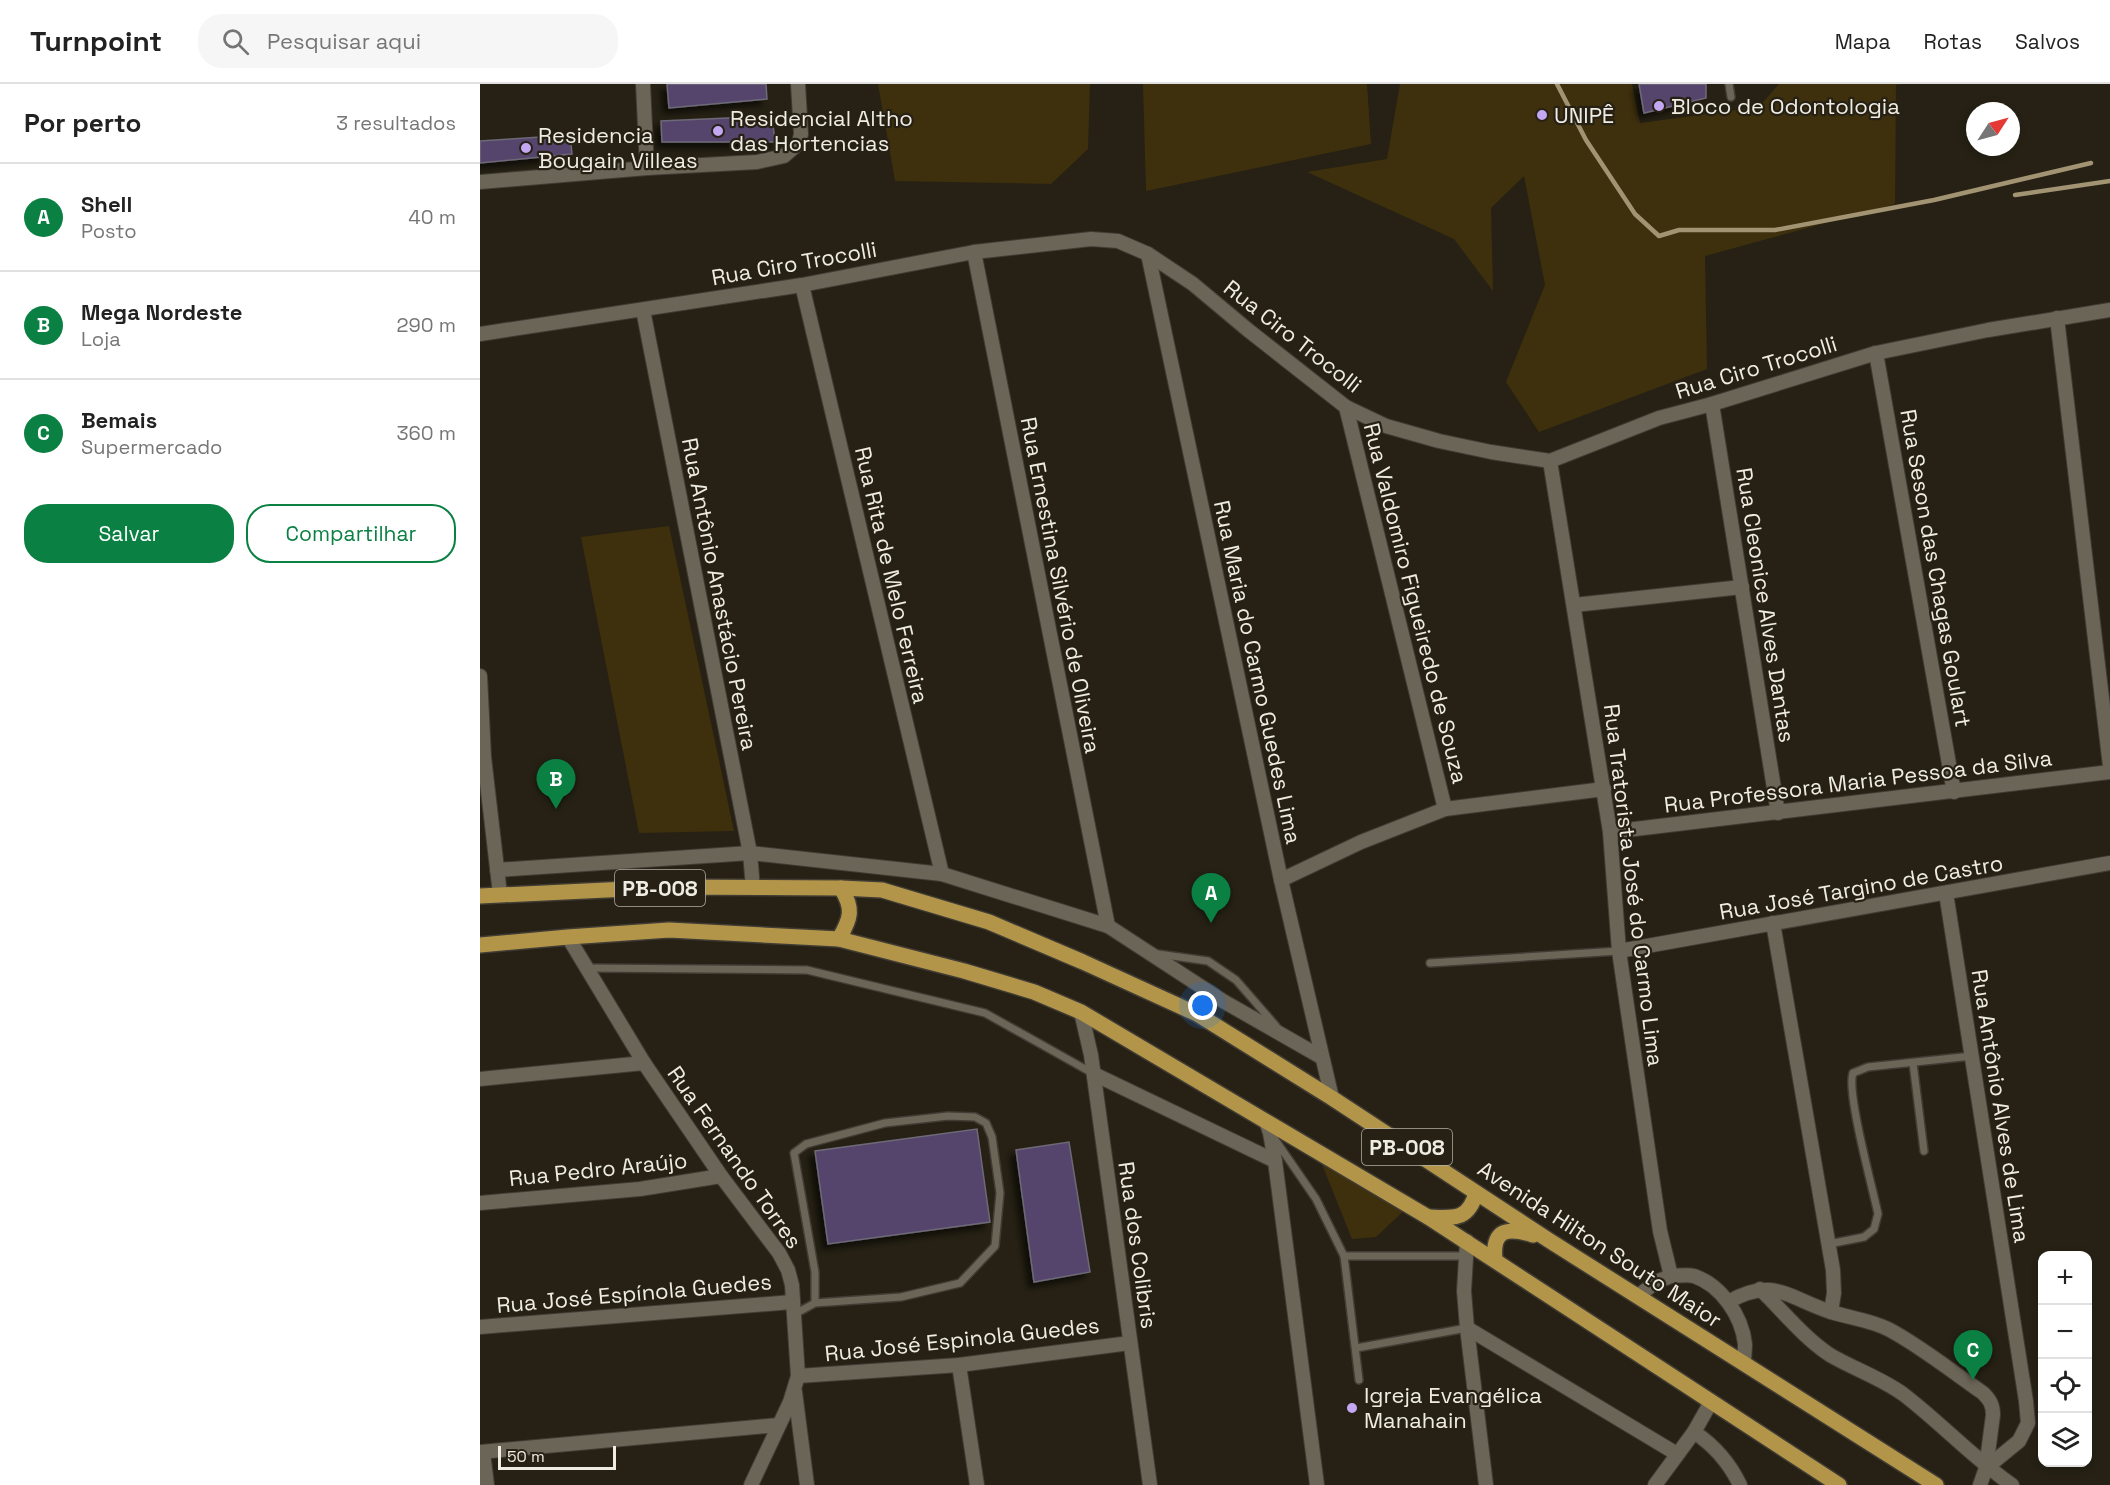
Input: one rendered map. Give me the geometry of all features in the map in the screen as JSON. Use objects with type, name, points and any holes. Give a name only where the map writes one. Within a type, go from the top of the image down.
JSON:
[{"type":"main road","name":"Avenida Hilton Souto Maior","points":[[480,896],[668,888],[882,890],[989,922],[1197,1014],[1936,1485]]},
{"type":"main road","points":[[839,939],[847,926],[850,907],[841,888]]},
{"type":"main road","name":"PB-008","points":[[480,945],[669,930],[839,939],[964,971],[1034,992],[1081,1012],[1268,1127],[1428,1217],[1466,1248],[1495,1260],[1839,1485]]},
{"type":"main road","points":[[1428,1217],[1449,1218],[1464,1214],[1471,1207],[1476,1193]]},
{"type":"main road","points":[[1495,1260],[1496,1240],[1501,1233],[1508,1230],[1517,1230],[1550,1240]]},
{"type":"street","points":[[643,84],[648,168]]},
{"type":"street","points":[[480,182],[648,168],[757,162],[784,156],[799,143],[801,134],[798,84]]},
{"type":"street","name":"Rua Ciro Trocolli","points":[[480,334],[802,285],[974,252],[1091,239],[1118,241],[1148,254],[1193,284],[1346,407],[1386,426],[1418,435],[1491,452],[1550,461],[1659,418],[1876,353],[2110,310]]},
{"type":"street","name":"Rua Ernestina Silvério de Oliveira","points":[[974,252],[1108,926]]},
{"type":"street","name":"Rua Maria do Carmo Guedes Lima","points":[[1148,254],[1281,880],[1332,1098]]},
{"type":"street","name":"Rua Rita de Melo Ferreira","points":[[802,285],[942,874]]},
{"type":"street","name":"Rua Antônio Anastácio Pereira","points":[[643,310],[750,853],[753,888]]},
{"type":"street","points":[[2057,318],[2110,766]]},
{"type":"street","name":"Rua Seson das Chagas Goulart","points":[[1876,353],[1954,792]]},
{"type":"street","name":"Rua Cleonice Alves Dantas","points":[[1712,404],[1778,813]]},
{"type":"street","name":"Rua Valdomiro Figueiredo de Souza","points":[[1346,407],[1445,808]]},
{"type":"street","name":"Rua Tratorista José do Carmo Lima","points":[[1550,461],[1604,789],[1610,832],[1618,951],[1660,1231],[1671,1276]]},
{"type":"street","points":[[1574,605],[1742,586]]},
{"type":"street","points":[[480,676],[482,757],[500,894]]},
{"type":"street","name":"Rua Professora Maria Pessoa da Silva","points":[[1610,832],[2110,772]]},
{"type":"street","points":[[1281,880],[1361,842],[1445,808],[1604,789]]},
{"type":"street","points":[[497,870],[750,853],[942,874],[1108,926],[1223,1001],[1321,1057]]},
{"type":"street","name":"Rua José Targino de Castro","points":[[1618,951],[2110,863]]},
{"type":"street","name":"Rua Antônio Alves de Lima","points":[[1947,893],[2028,1423],[2019,1441],[1986,1467]]},
{"type":"street","points":[[1773,923],[1829,1244],[1834,1293],[1831,1312]]},
{"type":"street","name":"Rua Fernando Torres","points":[[568,937],[644,1063],[721,1176],[779,1253],[788,1270],[792,1285],[796,1382],[751,1485]]},
{"type":"street","name":"Rua dos Colibris","points":[[1081,1012],[1094,1074],[1150,1485]]},
{"type":"street","points":[[480,1079],[644,1063]]},
{"type":"street","points":[[1094,1074],[1275,1161]]},
{"type":"street","points":[[1268,1127],[1275,1161],[1317,1485]]},
{"type":"street","name":"Rua Pedro Araújo","points":[[480,1203],[640,1189],[721,1176]]},
{"type":"street","points":[[1466,1248],[1464,1292],[1467,1328],[1486,1485]]},
{"type":"street","points":[[1638,1296],[1656,1282],[1671,1276],[1693,1276],[1712,1286],[1728,1302],[1740,1323],[1745,1344],[1744,1363]]},
{"type":"street","points":[[1728,1302],[1745,1292],[1760,1289],[1778,1290],[1831,1312],[1874,1323],[1888,1329],[1983,1393],[1993,1407],[1986,1467],[1980,1485]]},
{"type":"street","points":[[1760,1289],[1806,1335],[1829,1354],[1873,1376],[1902,1394],[1986,1467],[2012,1485]]},
{"type":"street","name":"Rua José Espínola Guedes","points":[[480,1327],[793,1309]]},
{"type":"street","points":[[1467,1328],[1677,1454]]},
{"type":"street","name":"Rua José Espinola Guedes","points":[[796,1382],[959,1365],[1130,1343]]},
{"type":"street","points":[[959,1365],[977,1485]]},
{"type":"street","points":[[796,1382],[807,1485]]},
{"type":"street","points":[[1655,1485],[1694,1432],[1711,1402]]},
{"type":"street","points":[[487,1485],[482,1452],[778,1425]]},
{"type":"street","points":[[1694,1432],[1711,1443],[1723,1455],[1740,1485]]},
{"type":"lane","points":[[1729,84],[1731,97]]},
{"type":"lane","points":[[1430,963],[1618,951]]},
{"type":"lane","points":[[1149,953],[1208,961],[1236,980],[1285,1037]]},
{"type":"lane","points":[[586,968],[807,970],[985,1013],[1094,1074]]},
{"type":"lane","points":[[1829,1244],[1864,1237],[1874,1229],[1878,1214],[1855,1109],[1851,1080],[1853,1073],[1868,1068],[1972,1056]]},
{"type":"lane","points":[[1913,1063],[1924,1151]]},
{"type":"lane","points":[[793,1309],[815,1303],[901,1297],[960,1283],[995,1246],[1000,1193],[992,1137],[986,1123],[975,1117],[948,1116],[885,1123],[806,1144],[794,1153],[815,1272],[815,1303]]},
{"type":"lane","points":[[1268,1127],[1316,1199],[1344,1256],[1359,1380]]},
{"type":"lane","points":[[1344,1256],[1466,1248]]},
{"type":"lane","points":[[1356,1348],[1467,1328]]},
{"type":"shaded area","points":[[878,84],[1090,84],[1088,149],[1051,184],[895,181]]},
{"type":"shaded area","points":[[1143,84],[1367,84],[1371,144],[1146,191]]},
{"type":"shaded area","points":[[1400,84],[1632,84],[1640,123],[1759,107],[1779,84],[1903,84],[1896,85],[1895,204],[1705,256],[1707,369],[1539,432],[1506,382],[1545,285],[1524,176],[1491,208],[1493,291],[1454,239],[1307,172],[1387,159]]},
{"type":"shaded area","points":[[669,526],[734,831],[639,833],[581,537]]},
{"type":"shaded area","points":[[1313,1142],[1409,1206],[1376,1237],[1352,1239]]},
{"type":"building","points":[[667,84],[766,84],[767,99],[669,108]]},
{"type":"building","name":"Bloco de Odontologia","points":[[1639,84],[1706,84],[1706,98],[1644,113]]},
{"type":"building","name":"Residencial Altho das Hortencias","points":[[772,116],[775,142],[662,142],[661,121]]},
{"type":"building","name":"Residencia Bougain Villeas","points":[[570,135],[572,154],[480,163],[480,141]]},
{"type":"building","points":[[977,1129],[990,1222],[828,1244],[815,1151]]},
{"type":"building","points":[[1069,1142],[1090,1272],[1034,1282],[1016,1150]]},
{"type":"waterway","points":[[1557,84],[1586,140],[1635,214],[1659,236],[1679,230],[1775,230],[1934,200],[2091,163]]},
{"type":"waterway","points":[[2015,195],[2110,181]]},
{"type":"place","name":"Bloco de Odontologia","points":[[1659,106]]},
{"type":"place","name":"UNIPÊ","points":[[1542,115]]},
{"type":"place","name":"Residencial Altho das Hortencias","points":[[718,131]]},
{"type":"place","name":"Residencia Bougain Villeas","points":[[526,148]]},
{"type":"place","name":"Mega Nordeste","points":[[556,809]]},
{"type":"place","name":"Shell","points":[[1211,923]]},
{"type":"place","name":"Bemais","points":[[1973,1380]]},
{"type":"place","name":"Igreja Evangélica Manahain","points":[[1352,1408]]}]
